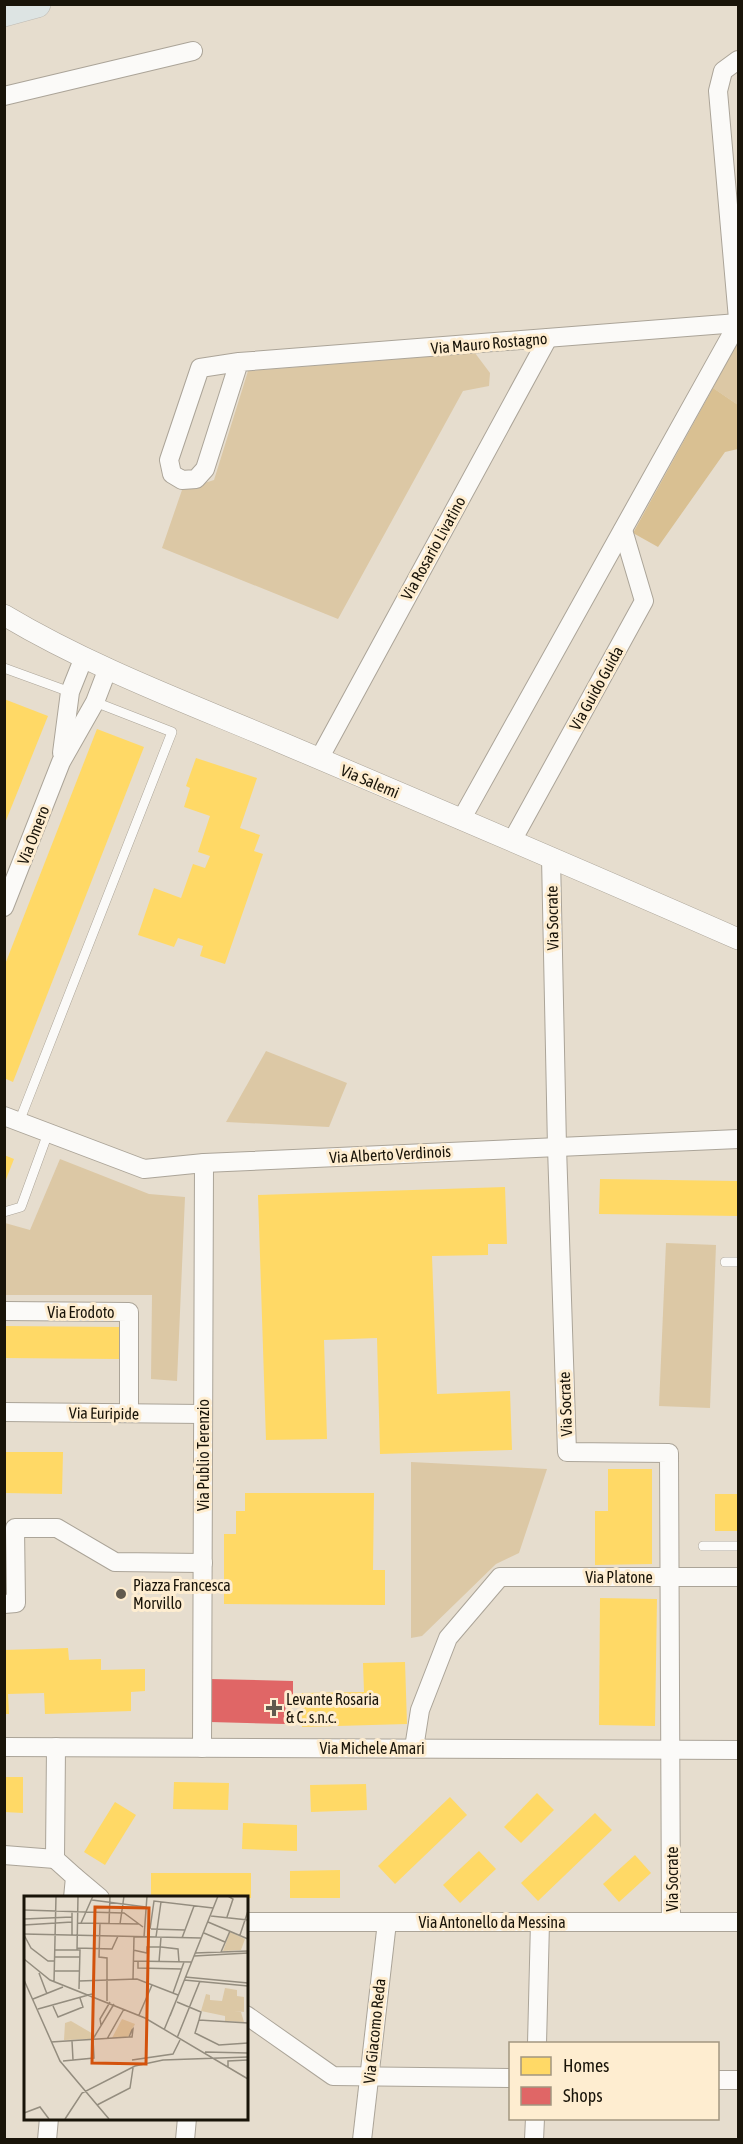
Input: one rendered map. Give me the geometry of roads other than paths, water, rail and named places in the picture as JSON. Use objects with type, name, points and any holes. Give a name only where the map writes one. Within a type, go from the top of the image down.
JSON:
[{"type":"main road","points":[[4,13],[37,4]]},
{"type":"street","points":[[4,96],[193,51]]},
{"type":"street","points":[[461,820],[738,322],[718,91],[723,71],[738,60]]},
{"type":"street","name":"Via Mauro Rostagno","points":[[239,363],[205,469],[196,479],[182,480],[172,474],[169,460],[200,368],[239,363],[738,322]]},
{"type":"street","name":"Via Rosario Livatino","points":[[319,759],[548,338]]},
{"type":"street","name":"Via Guido Guida","points":[[512,840],[644,601],[623,530]]},
{"type":"street","name":"Via Salemi","points":[[4,615],[31,631],[108,668],[461,820],[551,856],[738,939]]},
{"type":"street","points":[[61,762],[70,692],[84,657]]},
{"type":"street","points":[[61,762],[95,702],[108,668]]},
{"type":"street","name":"Via Omero","points":[[4,908],[8,888],[61,762]]},
{"type":"street","name":"Via Socrate","points":[[551,856],[557,1147],[567,1452],[669,1453],[671,1922]]},
{"type":"street","name":"Via Alberto Verdinois","points":[[12,1119],[144,1169],[204,1163],[738,1139]]},
{"type":"street","name":"Via Publio Terenzio","points":[[202,1748],[204,1163]]},
{"type":"street","name":"Via Erodoto","points":[[4,1311],[129,1312],[129,1413]]},
{"type":"street","name":"Via Euripide","points":[[4,1412],[203,1414]]},
{"type":"street","points":[[4,1604],[16,1604],[15,1528],[57,1528],[115,1562],[203,1563]]},
{"type":"street","name":"Via Platone","points":[[414,1748],[420,1710],[448,1638],[500,1577],[738,1577]]},
{"type":"street","name":"Via Michele Amari","points":[[4,1747],[738,1750]]},
{"type":"street","points":[[55,1859],[56,1748]]},
{"type":"street","points":[[4,1855],[55,1859],[98,1896]]},
{"type":"street","points":[[73,1896],[75,1876]]},
{"type":"street","name":"Via Antonello da Messina","points":[[248,1922],[738,1922]]},
{"type":"street","name":"Via Giacomo Reda","points":[[362,2139],[387,1922]]},
{"type":"street","points":[[537,2042],[540,1922]]},
{"type":"street","points":[[248,2016],[333,2076],[509,2078]]},
{"type":"street","points":[[719,2080],[738,2080]]},
{"type":"street","points":[[47,2139],[49,2120]]},
{"type":"street","points":[[185,2139],[188,2120]]},
{"type":"street","points":[[534,2139],[535,2120]]},
{"type":"lane","points":[[4,668],[70,692]]},
{"type":"lane","points":[[12,1119],[172,732],[95,702]]},
{"type":"lane","points":[[4,1212],[21,1207],[48,1133]]},
{"type":"lane","points":[[725,1262],[738,1262]]},
{"type":"lane","points":[[703,1546],[738,1546]]},
{"type":"place","name":"Piazza Francesca Morvillo","points":[[121,1594]]},
{"type":"place","name":"Levante Rosaria & C. s.n.c.","points":[[274,1708]]}]
